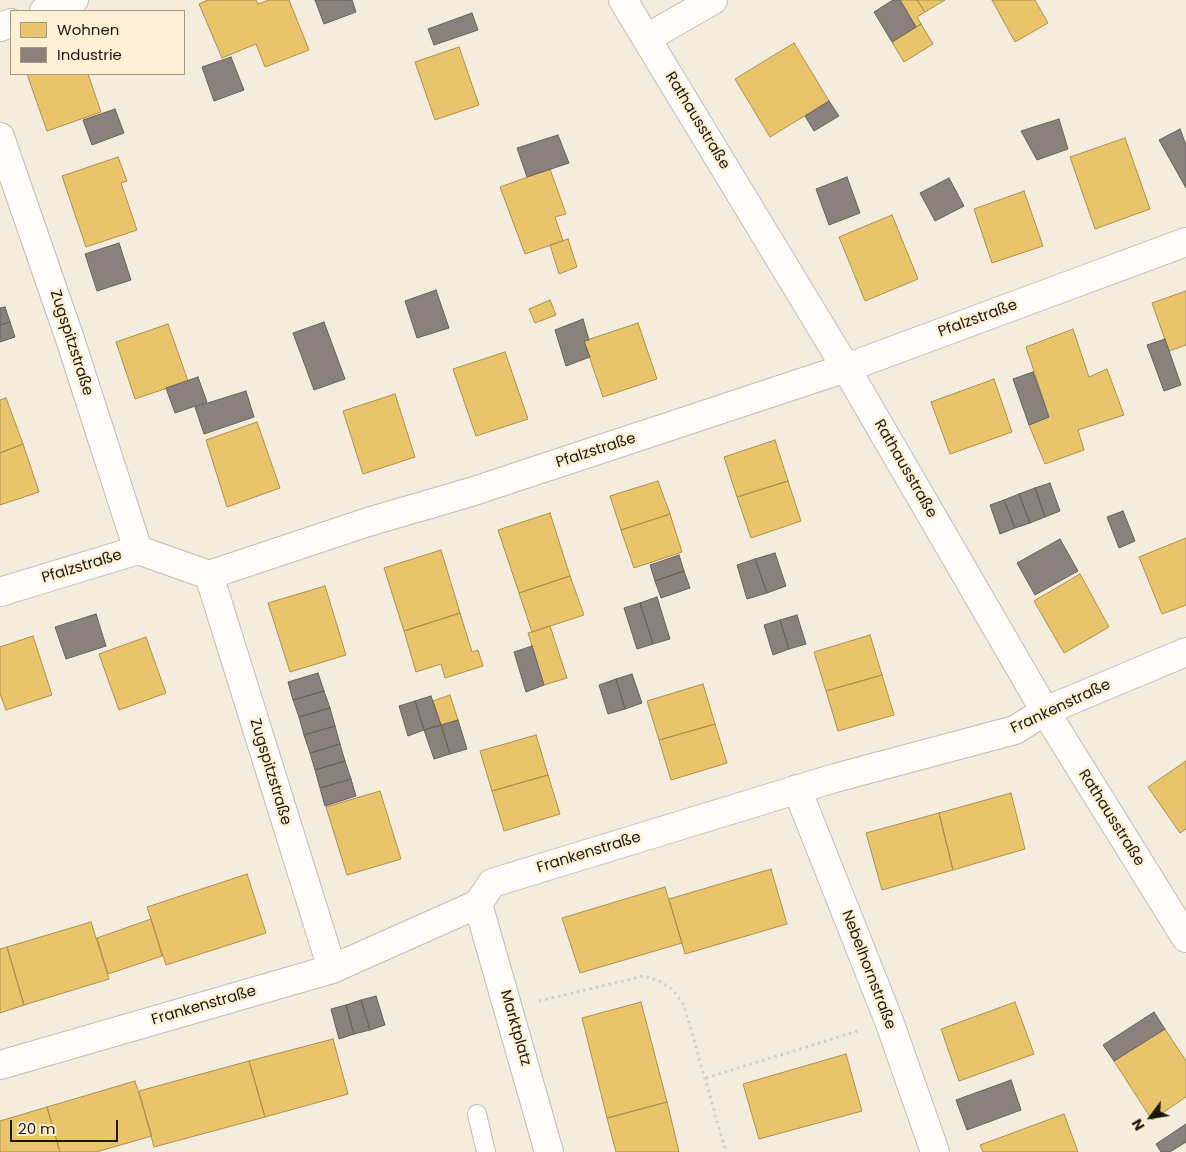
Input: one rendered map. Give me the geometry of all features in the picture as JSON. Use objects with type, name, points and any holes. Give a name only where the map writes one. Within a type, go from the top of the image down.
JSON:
[{"type":"street","points":[[47,10],[74,0]]},
{"type":"street","name":"Rathausstraße","points":[[623,0],[846,368],[1045,711],[1186,938]]},
{"type":"street","points":[[647,38],[713,0]]},
{"type":"street","name":"Zugspitzstraße","points":[[0,137],[70,339],[138,550]]},
{"type":"street","name":"Pfalzstraße","points":[[0,592],[138,550],[209,575],[368,522],[471,492],[846,368],[1186,242]]},
{"type":"street","name":"Zugspitzstraße","points":[[209,575],[332,969]]},
{"type":"street","name":"Frankenstraße","points":[[0,1064],[332,969],[478,904],[492,883],[797,789],[1015,730],[1045,711],[1186,652]]},
{"type":"street","name":"Nebelhornstraße","points":[[797,789],[889,1021],[935,1152]]},
{"type":"street","name":"Marktplatz","points":[[478,904],[510,1008],[549,1152]]},
{"type":"lane","points":[[477,1114],[486,1152]]},
{"type":"path","points":[[510,1008],[644,976],[659,981],[672,989],[684,1005],[726,1152]]},
{"type":"path","points":[[706,1078],[889,1021]]},
{"type":"building: Wohnen","points":[[208,0],[256,0],[258,4],[269,0],[289,0],[309,50],[265,67],[256,44],[222,58],[199,4]]},
{"type":"building: Wohnen","points":[[900,0],[917,0],[925,12],[917,17],[921,24],[916,27]]},
{"type":"building: Wohnen","points":[[917,0],[945,0],[925,12]]},
{"type":"building: Wohnen","points":[[992,0],[1035,0],[1048,23],[1015,42]]},
{"type":"building: Wohnen","points":[[921,24],[933,44],[904,62],[892,42]]},
{"type":"building: Wohnen","points":[[794,43],[829,101],[770,137],[735,79]]},
{"type":"building: Wohnen","points":[[459,47],[479,105],[435,120],[415,62]]},
{"type":"building: Wohnen","points":[[27,75],[88,75],[101,112],[47,131]]},
{"type":"building: Wohnen","points":[[1125,138],[1150,209],[1095,229],[1070,157]]},
{"type":"building: Wohnen","points":[[118,157],[127,181],[121,183],[137,230],[86,247],[62,176]]},
{"type":"building: Wohnen","points":[[550,169],[566,214],[555,217],[563,241],[525,254],[500,187]]},
{"type":"building: Wohnen","points":[[1024,191],[1043,246],[992,263],[974,209]]},
{"type":"building: Wohnen","points":[[892,215],[918,279],[865,301],[839,237]]},
{"type":"building: Wohnen","points":[[568,239],[577,267],[559,274],[550,245]]},
{"type":"building: Wohnen","points":[[1186,291],[1186,345],[1169,351],[1152,303]]},
{"type":"building: Wohnen","points":[[550,300],[556,315],[535,323],[529,309]]},
{"type":"building: Wohnen","points":[[638,323],[657,379],[603,397],[584,341]]},
{"type":"building: Wohnen","points":[[168,324],[188,381],[135,399],[116,342]]},
{"type":"building: Wohnen","points":[[1073,329],[1089,377],[1107,369],[1124,415],[1078,430],[1084,450],[1045,464],[1029,425],[1049,417],[1026,347]]},
{"type":"building: Wohnen","points":[[505,352],[528,419],[476,436],[453,369]]},
{"type":"building: Wohnen","points":[[994,379],[1012,432],[950,454],[931,402]]},
{"type":"building: Wohnen","points":[[395,394],[415,457],[363,474],[343,411]]},
{"type":"building: Wohnen","points":[[6,398],[23,444],[0,453],[0,400]]},
{"type":"building: Wohnen","points":[[257,422],[280,488],[227,507],[206,440]]},
{"type":"building: Wohnen","points":[[775,440],[788,481],[737,497],[724,457]]},
{"type":"building: Wohnen","points":[[23,444],[39,492],[0,505],[0,453]]},
{"type":"building: Wohnen","points":[[658,481],[670,514],[621,530],[610,496]]},
{"type":"building: Wohnen","points":[[788,481],[801,521],[751,538],[737,497]]},
{"type":"building: Wohnen","points":[[550,513],[570,576],[519,593],[498,530]]},
{"type":"building: Wohnen","points":[[670,514],[682,552],[634,568],[621,530]]},
{"type":"building: Wohnen","points":[[1186,538],[1186,605],[1162,614],[1139,557]]},
{"type":"building: Wohnen","points":[[441,550],[460,613],[404,631],[384,568]]},
{"type":"building: Wohnen","points":[[1080,574],[1109,627],[1064,653],[1034,601]]},
{"type":"building: Wohnen","points":[[570,576],[584,615],[532,632],[519,593]]},
{"type":"building: Wohnen","points":[[325,586],[346,655],[290,672],[268,603]]},
{"type":"building: Wohnen","points":[[460,613],[472,652],[478,650],[483,666],[445,678],[441,664],[416,672],[404,631]]},
{"type":"building: Wohnen","points":[[550,626],[567,678],[544,685],[528,633]]},
{"type":"building: Wohnen","points":[[870,635],[882,675],[826,691],[814,652]]},
{"type":"building: Wohnen","points":[[33,636],[52,695],[6,710],[0,694],[0,647]]},
{"type":"building: Wohnen","points":[[146,637],[166,693],[119,710],[99,654]]},
{"type":"building: Wohnen","points":[[882,675],[894,715],[838,731],[826,691]]},
{"type":"building: Wohnen","points":[[703,684],[715,724],[659,740],[647,701]]},
{"type":"building: Wohnen","points":[[450,695],[458,720],[441,725],[433,701]]},
{"type":"building: Wohnen","points":[[715,724],[727,763],[671,780],[659,740]]},
{"type":"building: Wohnen","points":[[536,735],[548,775],[492,791],[480,751]]},
{"type":"building: Wohnen","points":[[1186,761],[1186,829],[1180,833],[1148,787]]},
{"type":"building: Wohnen","points":[[548,775],[560,814],[504,831],[492,791]]},
{"type":"building: Wohnen","points":[[380,791],[401,859],[347,875],[326,807]]},
{"type":"building: Wohnen","points":[[1011,793],[1025,849],[953,870],[939,813]]},
{"type":"building: Wohnen","points":[[939,813],[953,870],[882,890],[866,833]]},
{"type":"building: Wohnen","points":[[771,869],[787,924],[685,954],[669,899]]},
{"type":"building: Wohnen","points":[[247,874],[266,933],[166,965],[147,907]]},
{"type":"building: Wohnen","points":[[665,887],[682,943],[580,973],[562,918]]},
{"type":"building: Wohnen","points":[[151,919],[162,956],[108,974],[97,938]]},
{"type":"building: Wohnen","points":[[91,922],[109,979],[24,1005],[7,947]]},
{"type":"building: Wohnen","points":[[7,947],[24,1005],[0,1013],[0,949]]},
{"type":"building: Wohnen","points":[[641,1002],[667,1102],[607,1118],[582,1018]]},
{"type":"building: Wohnen","points":[[1015,1002],[1034,1054],[959,1081],[941,1029]]},
{"type":"building: Wohnen","points":[[1165,1029],[1186,1061],[1186,1097],[1152,1120],[1114,1061]]},
{"type":"building: Wohnen","points":[[333,1039],[348,1094],[265,1117],[249,1061]]},
{"type":"building: Wohnen","points":[[846,1054],[862,1111],[759,1139],[743,1084]]},
{"type":"building: Wohnen","points":[[249,1061],[265,1117],[154,1147],[139,1091]]},
{"type":"building: Wohnen","points":[[135,1081],[152,1136],[96,1152],[60,1152],[47,1107]]},
{"type":"building: Wohnen","points":[[667,1102],[679,1152],[616,1152],[607,1118]]},
{"type":"building: Wohnen","points":[[47,1107],[60,1152],[0,1152],[0,1121]]},
{"type":"building: Wohnen","points":[[1064,1114],[1078,1152],[983,1152],[980,1145]]},
{"type":"building: Industrie","points":[[315,0],[352,0],[356,12],[324,24]]},
{"type":"building: Industrie","points":[[893,0],[900,0],[916,27],[892,42],[874,12]]},
{"type":"building: Industrie","points":[[472,13],[478,30],[434,45],[428,29]]},
{"type":"building: Industrie","points":[[231,57],[244,90],[214,101],[202,67]]},
{"type":"building: Industrie","points":[[829,101],[839,116],[814,131],[805,116]]},
{"type":"building: Industrie","points":[[115,109],[124,133],[92,145],[83,120]]},
{"type":"building: Industrie","points":[[1059,119],[1068,149],[1037,160],[1021,131]]},
{"type":"building: Industrie","points":[[1180,129],[1186,145],[1186,188],[1159,140]]},
{"type":"building: Industrie","points":[[558,135],[569,163],[527,177],[517,148]]},
{"type":"building: Industrie","points":[[847,177],[860,213],[829,225],[816,189]]},
{"type":"building: Industrie","points":[[949,178],[964,206],[935,221],[920,193]]},
{"type":"building: Industrie","points":[[119,243],[131,280],[97,291],[85,254]]},
{"type":"building: Industrie","points":[[436,290],[449,328],[417,338],[405,301]]},
{"type":"building: Industrie","points":[[5,307],[10,322],[0,325],[0,308]]},
{"type":"building: Industrie","points":[[583,319],[589,340],[584,341],[590,357],[566,366],[555,330]]},
{"type":"building: Industrie","points":[[10,322],[15,337],[0,342],[0,325]]},
{"type":"building: Industrie","points":[[324,322],[345,379],[314,390],[293,333]]},
{"type":"building: Industrie","points":[[1165,339],[1181,385],[1164,391],[1147,345]]},
{"type":"building: Industrie","points":[[1033,372],[1049,417],[1029,425],[1013,379]]},
{"type":"building: Industrie","points":[[198,377],[207,402],[175,413],[166,388]]},
{"type":"building: Industrie","points":[[246,391],[254,417],[204,434],[195,407]]},
{"type":"building: Industrie","points":[[1050,483],[1060,511],[1045,517],[1035,488]]},
{"type":"building: Industrie","points":[[1035,488],[1045,517],[1030,523],[1019,494]]},
{"type":"building: Industrie","points":[[1019,494],[1030,523],[1015,528],[1004,500]]},
{"type":"building: Industrie","points":[[1004,500],[1015,528],[1000,534],[990,505]]},
{"type":"building: Industrie","points":[[1123,511],[1135,541],[1119,548],[1107,517]]},
{"type":"building: Industrie","points":[[1060,539],[1078,571],[1035,595],[1017,563]]},
{"type":"building: Industrie","points":[[775,553],[786,586],[767,593],[755,559]]},
{"type":"building: Industrie","points":[[679,555],[684,571],[655,581],[650,565]]},
{"type":"building: Industrie","points":[[755,559],[767,593],[747,599],[737,565]]},
{"type":"building: Industrie","points":[[684,571],[690,588],[661,598],[655,581]]},
{"type":"building: Industrie","points":[[657,597],[670,639],[653,644],[640,603]]},
{"type":"building: Industrie","points":[[640,603],[653,644],[637,649],[624,608]]},
{"type":"building: Industrie","points":[[96,614],[106,646],[66,659],[55,627]]},
{"type":"building: Industrie","points":[[797,615],[806,644],[789,649],[780,620]]},
{"type":"building: Industrie","points":[[780,620],[789,649],[773,655],[764,625]]},
{"type":"building: Industrie","points":[[532,646],[544,685],[526,692],[514,652]]},
{"type":"building: Industrie","points":[[318,673],[324,691],[293,700],[288,682]]},
{"type":"building: Industrie","points":[[632,674],[642,703],[625,709],[616,679]]},
{"type":"building: Industrie","points":[[616,679],[625,709],[608,714],[599,685]]},
{"type":"building: Industrie","points":[[324,691],[330,708],[299,717],[293,700]]},
{"type":"building: Industrie","points":[[431,696],[441,725],[424,730],[415,701]]},
{"type":"building: Industrie","points":[[415,701],[424,730],[408,736],[399,706]]},
{"type":"building: Industrie","points":[[330,708],[335,726],[304,735],[299,717]]},
{"type":"building: Industrie","points":[[458,720],[467,749],[450,754],[441,725]]},
{"type":"building: Industrie","points":[[441,725],[450,754],[434,759],[424,730]]},
{"type":"building: Industrie","points":[[335,726],[340,744],[310,753],[304,735]]},
{"type":"building: Industrie","points":[[340,744],[345,761],[315,770],[310,753]]},
{"type":"building: Industrie","points":[[345,761],[351,779],[320,788],[315,770]]},
{"type":"building: Industrie","points":[[351,779],[356,796],[325,806],[320,788]]},
{"type":"building: Industrie","points":[[376,996],[385,1025],[370,1030],[361,1000]]},
{"type":"building: Industrie","points":[[361,1000],[370,1030],[354,1034],[346,1005]]},
{"type":"building: Industrie","points":[[346,1005],[354,1034],[339,1039],[331,1009]]},
{"type":"building: Industrie","points":[[1154,1012],[1165,1029],[1114,1061],[1103,1045]]},
{"type":"building: Industrie","points":[[1011,1080],[1021,1110],[967,1130],[956,1100]]},
{"type":"building: Industrie","points":[[1186,1124],[1186,1142],[1170,1152],[1161,1152],[1156,1144]]}]
